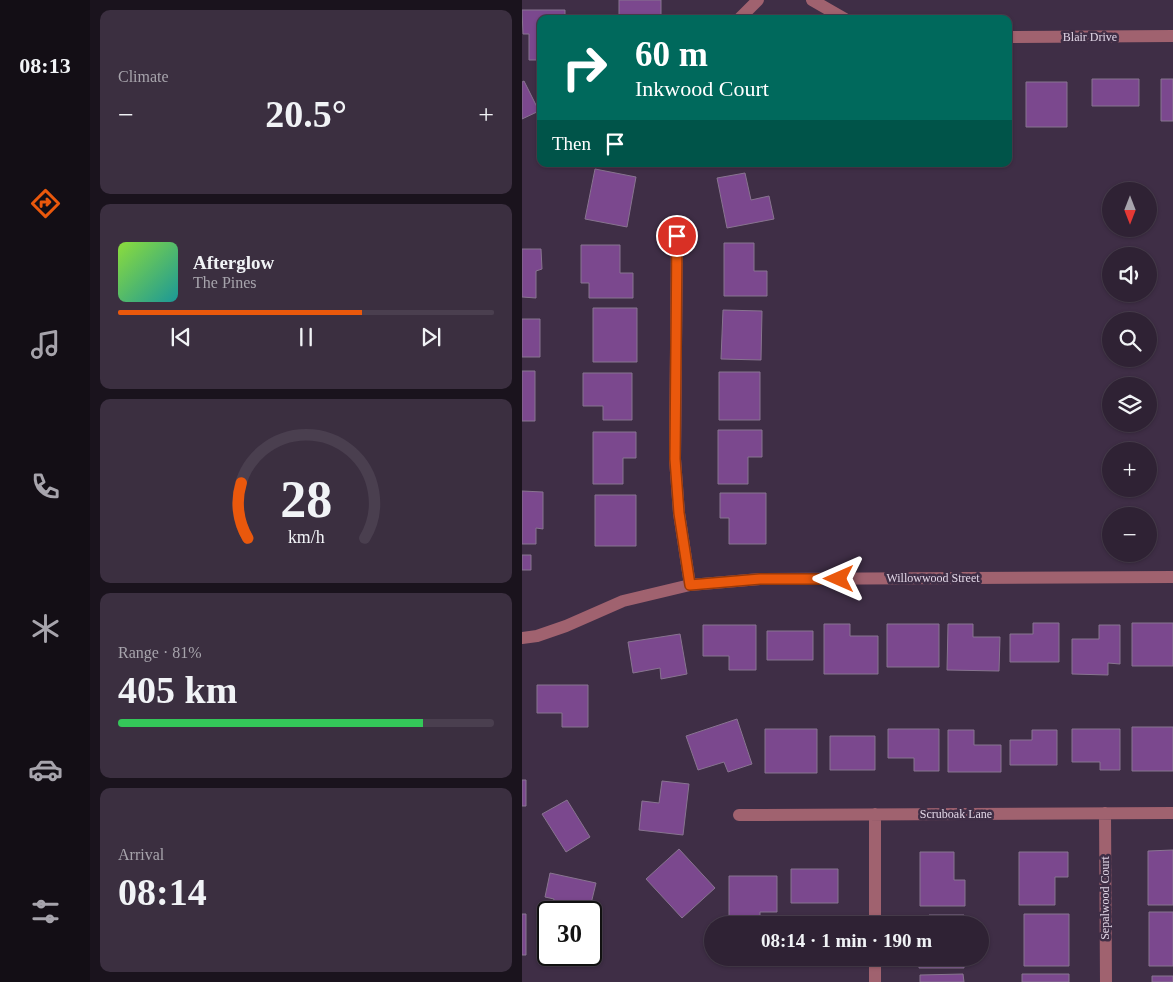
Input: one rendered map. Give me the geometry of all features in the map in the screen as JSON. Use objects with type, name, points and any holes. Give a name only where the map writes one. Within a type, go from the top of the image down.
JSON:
[{"type":"street","points":[[743,15],[758,0]]},
{"type":"street","points":[[812,0],[838,15]]},
{"type":"street","name":"Blair Drive","points":[[1012,37],[1172,36]]},
{"type":"street","points":[[677,236],[675,459],[679,513],[690,585]]},
{"type":"street","name":"Willowwood Street","points":[[522,638],[537,636],[566,626],[623,601],[690,585],[760,579],[1172,577]]},
{"type":"street","name":"Sepalwood Court","points":[[1105,813],[1106,982]]},
{"type":"street","name":"Scruboak Lane","points":[[739,815],[1172,813]]},
{"type":"street","points":[[875,814],[875,916]]},
{"type":"street","points":[[875,966],[875,982]]},
{"type":"building","points":[[619,0],[661,0],[661,15],[619,15]]},
{"type":"building","points":[[522,10],[565,10],[565,15],[537,15],[537,60],[529,60],[529,34],[523,34]]},
{"type":"building","points":[[1092,79],[1139,79],[1139,106],[1092,106]]},
{"type":"building","points":[[1161,79],[1173,79],[1173,121],[1161,121]]},
{"type":"building","points":[[524,81],[537,107],[537,112],[522,119],[522,82]]},
{"type":"building","points":[[1026,82],[1067,82],[1067,127],[1026,127]]},
{"type":"building","points":[[595,169],[636,177],[627,227],[585,219]]},
{"type":"building","points":[[745,173],[751,200],[769,196],[774,219],[727,228],[717,178]]},
{"type":"building","points":[[724,243],[754,243],[754,271],[767,271],[767,296],[724,296]]},
{"type":"building","points":[[581,245],[620,245],[620,273],[633,273],[633,298],[589,298],[589,283],[581,283]]},
{"type":"building","points":[[522,249],[541,249],[542,269],[536,271],[536,298],[522,297]]},
{"type":"building","points":[[593,308],[637,308],[637,362],[593,362]]},
{"type":"building","points":[[723,310],[762,311],[761,360],[721,359]]},
{"type":"building","points":[[522,319],[540,319],[540,357],[522,357]]},
{"type":"building","points":[[522,371],[535,371],[535,421],[522,421]]},
{"type":"building","points":[[719,372],[760,372],[760,420],[719,420]]},
{"type":"building","points":[[583,373],[632,373],[632,420],[603,420],[603,406],[583,406]]},
{"type":"building","points":[[718,430],[762,430],[762,457],[748,457],[748,484],[718,484]]},
{"type":"building","points":[[593,432],[636,432],[636,458],[623,458],[623,484],[593,484]]},
{"type":"building","points":[[522,491],[543,492],[543,529],[536,528],[536,544],[522,544]]},
{"type":"building","points":[[720,493],[766,493],[766,544],[729,544],[729,518],[720,518]]},
{"type":"building","points":[[595,495],[636,495],[636,546],[595,546]]},
{"type":"building","points":[[522,555],[531,555],[531,570],[522,570]]},
{"type":"building","points":[[1033,623],[1059,623],[1059,662],[1010,662],[1010,634],[1033,634]]},
{"type":"building","points":[[1132,623],[1173,623],[1173,666],[1132,666]]},
{"type":"building","points":[[824,624],[850,624],[850,636],[878,636],[878,674],[824,674]]},
{"type":"building","points":[[887,624],[939,624],[939,667],[887,667]]},
{"type":"building","points":[[948,624],[973,624],[973,637],[1000,637],[999,671],[947,670]]},
{"type":"building","points":[[703,625],[756,625],[756,670],[729,670],[729,656],[703,656]]},
{"type":"building","points":[[1099,625],[1120,625],[1120,664],[1108,663],[1108,675],[1072,674],[1072,639],[1099,639]]},
{"type":"building","points":[[767,631],[813,631],[813,660],[767,660]]},
{"type":"building","points":[[680,634],[687,674],[661,679],[660,668],[633,673],[628,642]]},
{"type":"building","points":[[537,685],[588,685],[588,727],[562,727],[562,713],[537,713]]},
{"type":"building","points":[[737,719],[752,764],[728,772],[724,762],[698,770],[686,736]]},
{"type":"building","points":[[1132,727],[1173,727],[1173,771],[1132,771]]},
{"type":"building","points":[[765,729],[817,729],[817,773],[765,773]]},
{"type":"building","points":[[888,729],[939,729],[939,771],[914,771],[914,758],[888,758]]},
{"type":"building","points":[[1072,729],[1120,729],[1120,770],[1100,770],[1100,762],[1072,762]]},
{"type":"building","points":[[948,730],[974,730],[974,745],[1001,745],[1001,772],[948,772]]},
{"type":"building","points":[[1032,730],[1057,730],[1057,765],[1010,765],[1010,740],[1032,740]]},
{"type":"building","points":[[830,736],[875,736],[875,770],[830,770]]},
{"type":"building","points":[[522,780],[526,780],[526,806],[522,806]]},
{"type":"building","points":[[662,781],[689,784],[683,835],[639,830],[642,801],[659,803]]},
{"type":"building","points":[[567,800],[590,837],[566,852],[542,814]]},
{"type":"building","points":[[679,849],[715,888],[682,918],[646,879]]},
{"type":"building","points":[[1173,850],[1173,905],[1148,905],[1148,851]]},
{"type":"building","points":[[920,852],[954,852],[954,880],[965,880],[965,906],[920,906]]},
{"type":"building","points":[[1019,852],[1068,852],[1068,877],[1055,877],[1055,905],[1019,905]]},
{"type":"building","points":[[791,869],[838,869],[838,903],[791,903]]},
{"type":"building","points":[[550,873],[596,883],[592,901],[554,901],[554,899],[545,897]]},
{"type":"building","points":[[729,876],[777,876],[777,912],[760,912],[760,916],[729,916]]},
{"type":"building","points":[[1149,912],[1173,912],[1173,966],[1149,966]]},
{"type":"building","points":[[522,914],[526,914],[526,955],[522,955]]},
{"type":"building","points":[[1024,914],[1069,914],[1069,966],[1024,966]]},
{"type":"building","points":[[929,915],[964,915],[964,916]]},
{"type":"building","points":[[919,966],[964,966],[964,968],[919,968]]},
{"type":"building","points":[[963,974],[964,982],[920,982],[920,975]]},
{"type":"building","points":[[1022,974],[1069,974],[1069,982],[1022,982]]},
{"type":"building","points":[[1152,976],[1173,976],[1173,982],[1152,982]]},
{"type":"route","points":[[677,236],[675,459],[679,513],[690,585],[760,579],[839,579]]}]
